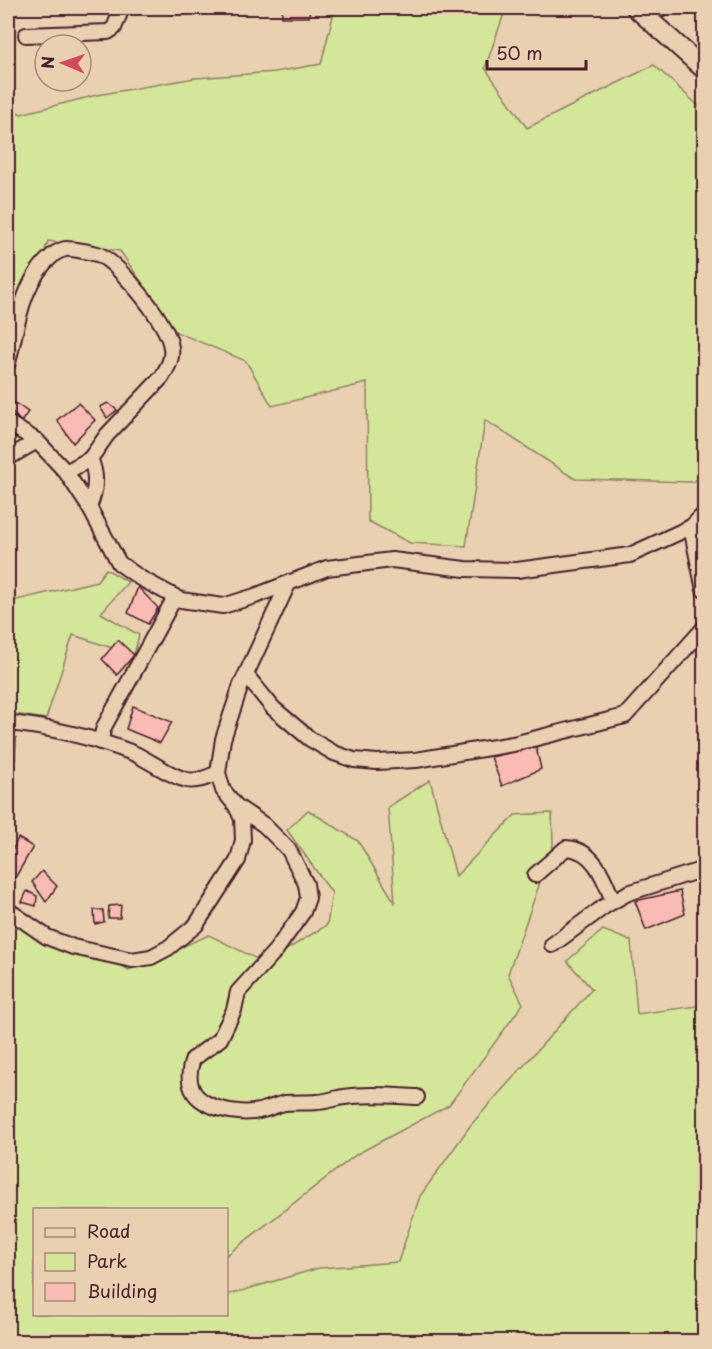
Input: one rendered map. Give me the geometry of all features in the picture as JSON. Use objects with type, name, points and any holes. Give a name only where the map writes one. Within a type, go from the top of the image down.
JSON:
[{"type":"main road","points":[[639,11],[705,69]]},
{"type":"street","points":[[26,35],[108,32],[114,28],[122,8]]},
{"type":"street","points":[[639,11],[662,8]]},
{"type":"street","points":[[8,363],[29,285],[53,255],[65,249],[99,254],[116,266],[165,327],[171,347],[171,358],[162,378],[107,435],[90,459],[66,472]]},
{"type":"street","points":[[8,423],[37,441],[66,472],[89,507],[119,563],[140,578],[181,600],[223,606],[327,568],[392,560],[465,569],[517,570],[630,555],[691,527],[705,514]]},
{"type":"street","points":[[8,458],[37,441]]},
{"type":"street","points":[[89,507],[94,497],[96,483],[96,470],[90,459]]},
{"type":"street","points":[[691,527],[705,590]]},
{"type":"street","points":[[8,909],[47,937],[73,947],[132,960],[151,957],[168,948],[196,925],[238,860],[243,840],[242,819],[236,806],[223,790],[218,773],[223,739],[246,675],[289,582]]},
{"type":"street","points":[[100,742],[104,727],[175,597]]},
{"type":"street","points":[[246,675],[273,708],[310,739],[334,753],[354,760],[377,762],[416,760],[513,744],[625,716],[705,628]]},
{"type":"street","points":[[8,723],[29,725],[100,742],[134,754],[186,780],[201,780],[218,773]]},
{"type":"street","points":[[236,806],[264,825],[289,850],[306,884],[308,898],[303,912],[276,950],[238,992],[234,1010],[220,1040],[193,1059],[189,1078],[191,1088],[212,1106],[243,1113],[259,1112],[278,1104],[300,1101],[316,1102],[344,1097],[417,1097]]},
{"type":"street","points":[[535,875],[566,848],[576,848],[586,852],[596,864],[613,901]]},
{"type":"street","points":[[552,945],[613,901],[628,893],[705,869]]},
{"type":"green space","points":[[335,8],[506,8],[485,68],[527,128],[654,65],[704,111],[704,474],[693,482],[575,479],[485,420],[466,546],[410,543],[368,521],[367,383],[272,406],[246,361],[176,332],[120,251],[48,241],[8,364],[8,107],[21,114],[97,95],[195,78],[275,72],[321,64]]},
{"type":"green space","points":[[106,569],[128,582],[101,613],[139,635],[134,655],[73,635],[46,719],[8,713],[8,602],[97,581]]},
{"type":"green space","points":[[430,780],[456,876],[515,815],[552,813],[553,845],[508,974],[523,1004],[449,1105],[357,1154],[228,1254],[228,1208],[33,1208],[33,1316],[228,1316],[228,1295],[319,1268],[398,1262],[420,1196],[470,1126],[592,989],[567,961],[603,930],[631,941],[637,1014],[704,1005],[704,1341],[8,1341],[8,919],[91,951],[129,970],[209,935],[265,963],[327,925],[332,893],[287,830],[308,810],[358,841],[395,903],[388,807]]},
{"type":"building","points":[[282,8],[310,8],[309,17],[282,17]]},
{"type":"building","points":[[12,401],[28,412],[21,422],[9,408]]},
{"type":"building","points":[[78,403],[95,420],[73,443],[57,420]]},
{"type":"building","points":[[108,403],[117,410],[107,418],[100,407]]},
{"type":"building","points":[[138,587],[158,608],[148,624],[128,613]]},
{"type":"building","points":[[118,640],[134,655],[117,675],[102,659]]},
{"type":"building","points":[[133,706],[172,722],[160,743],[126,729]]},
{"type":"building","points":[[8,737],[16,738],[15,758],[8,754]]},
{"type":"building","points":[[536,747],[541,769],[502,786],[491,757]]},
{"type":"building","points":[[18,838],[33,847],[15,878],[8,872],[8,860]]},
{"type":"building","points":[[42,871],[57,886],[46,902],[32,882]]},
{"type":"building","points":[[27,891],[37,896],[36,906],[22,902]]},
{"type":"building","points":[[680,891],[685,914],[646,930],[635,901]]},
{"type":"building","points":[[121,905],[120,918],[108,918],[109,906]]},
{"type":"building","points":[[94,910],[103,910],[104,922],[95,924]]}]
